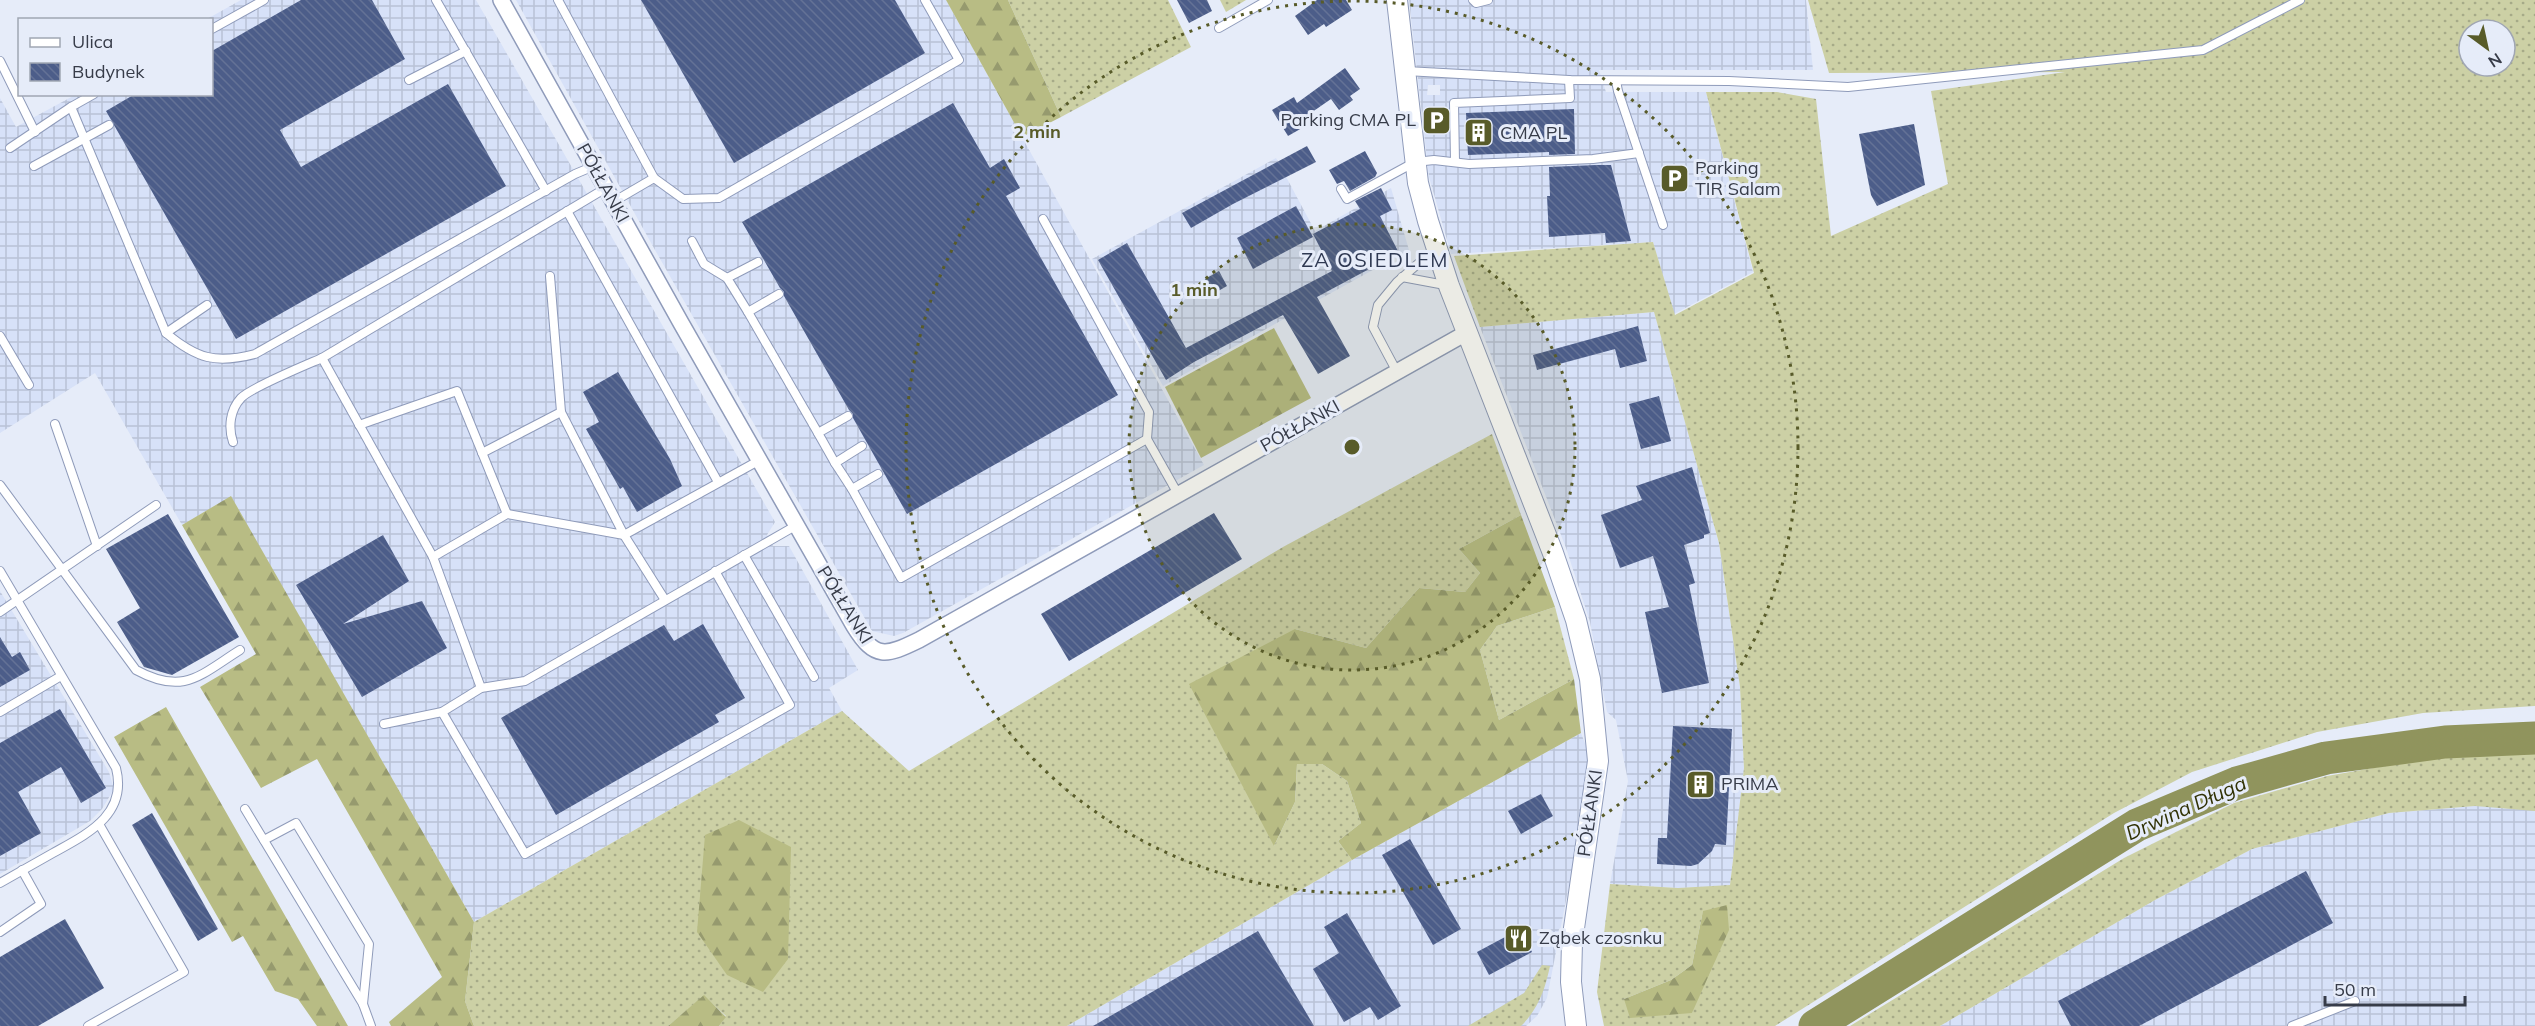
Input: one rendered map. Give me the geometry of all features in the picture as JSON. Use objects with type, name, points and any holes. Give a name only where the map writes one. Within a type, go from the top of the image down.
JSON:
[{"type":"street","name":"PÓŁŁANKI","points":[[501,0],[861,637],[872,649],[884,654],[897,651],[919,640],[1468,332]]},
{"type":"street","name":"PÓŁŁANKI","points":[[1397,0],[1415,162],[1422,199],[1449,286],[1553,553],[1576,620],[1590,679],[1598,761],[1572,942],[1571,982],[1576,1026]]},
{"type":"lane","points":[[213,28],[264,0]]},
{"type":"lane","points":[[436,0],[546,191]]},
{"type":"lane","points":[[558,0],[654,178],[683,199],[719,198],[959,60],[925,0]]},
{"type":"lane","points":[[1219,28],[1268,0]]},
{"type":"lane","points":[[1473,0],[1476,3],[1488,0]]},
{"type":"lane","points":[[1405,70],[1569,80],[1729,81],[1848,87],[2204,50],[2300,0]]},
{"type":"lane","points":[[409,80],[466,51]]},
{"type":"lane","points":[[0,61],[35,132]]},
{"type":"lane","points":[[1455,162],[1454,103],[1570,98],[1569,80]]},
{"type":"lane","points":[[1617,81],[1663,225]]},
{"type":"lane","points":[[10,148],[90,96]]},
{"type":"lane","points":[[71,107],[166,333],[182,346],[204,357],[230,360],[255,354],[594,166]]},
{"type":"lane","points":[[34,166],[109,125]]},
{"type":"lane","points":[[1341,189],[1347,199],[1415,162],[1434,160],[1468,164],[1593,159],[1639,153]]},
{"type":"lane","points":[[233,442],[230,432],[231,419],[242,396],[322,358],[567,211],[654,178]]},
{"type":"lane","points":[[567,211],[718,482]]},
{"type":"lane","points":[[1043,219],[1149,412],[1147,439],[1178,494]]},
{"type":"lane","points":[[692,241],[704,264],[726,278],[748,312],[852,489],[901,578],[1147,439]]},
{"type":"lane","points":[[1397,372],[1373,327],[1378,305],[1402,277],[1436,248]]},
{"type":"lane","points":[[726,278],[758,262]]},
{"type":"lane","points":[[550,276],[561,412],[624,535],[665,600]]},
{"type":"lane","points":[[1402,277],[1449,286]]},
{"type":"lane","points":[[748,312],[779,294]]},
{"type":"lane","points":[[166,333],[207,305]]},
{"type":"lane","points":[[0,336],[29,385]]},
{"type":"lane","points":[[322,358],[433,557],[481,688]]},
{"type":"lane","points":[[359,424],[457,390],[507,514]]},
{"type":"lane","points":[[482,453],[561,412]]},
{"type":"lane","points":[[818,433],[848,416]]},
{"type":"lane","points":[[55,424],[97,546]]},
{"type":"lane","points":[[835,463],[862,446]]},
{"type":"lane","points":[[433,557],[507,514],[624,535],[760,460]]},
{"type":"lane","points":[[852,489],[878,474]]},
{"type":"lane","points":[[0,485],[136,670],[164,682],[191,680],[240,650]]},
{"type":"lane","points":[[0,612],[156,505]]},
{"type":"lane","points":[[384,724],[442,712],[481,688],[525,681],[797,525]]},
{"type":"lane","points":[[744,555],[814,677]]},
{"type":"lane","points":[[0,571],[116,768],[120,784],[115,802],[94,830],[0,883]]},
{"type":"lane","points":[[442,712],[525,854],[790,705],[715,571]]},
{"type":"lane","points":[[0,712],[61,676]]},
{"type":"lane","points":[[245,809],[363,1004],[371,1026]]},
{"type":"lane","points":[[264,840],[296,822],[369,944],[363,1004]]},
{"type":"lane","points":[[87,1026],[103,1022],[184,972],[99,824]]},
{"type":"lane","points":[[0,932],[41,904],[22,870]]},
{"type":"lane","points":[[2292,1026],[2355,1001]]},
{"type":"shaded area","points":[[241,0],[476,0],[775,522],[767,535],[773,546],[789,546],[858,670],[829,688],[842,711],[474,922],[231,497],[182,525],[95,373],[0,433],[0,98],[16,127],[73,96],[213,96],[213,18],[209,18]]},
{"type":"shaded area","points":[[516,0],[946,0],[1204,465],[903,633],[894,636],[872,631]]},
{"type":"shaded area","points":[[1409,0],[1806,0],[1813,70],[1599,70],[1606,92],[1706,92],[1753,272],[1674,314],[1653,242],[1451,254],[1429,177]],"holes":[[[1428,85],[1440,85],[1440,95],[1427,95]]]},
{"type":"shaded area","points":[[1276,158],[1315,231],[1391,188],[1409,250],[1163,386],[1092,259]]},
{"type":"shaded area","points":[[1654,312],[1719,543],[1740,687],[1744,768],[1730,886],[1678,888],[1610,884],[1628,781],[1616,720],[1607,712],[1590,622],[1566,548],[1480,327]]},
{"type":"shaded area","points":[[0,591],[109,772],[114,789],[102,809],[90,821],[0,874]]},
{"type":"shaded area","points":[[1581,733],[1591,759],[1579,834],[1547,998],[1537,1016],[1526,1026],[1067,1026],[1352,860]]},
{"type":"shaded area","points":[[2475,806],[2535,806],[2535,1026],[1940,1026],[2155,900],[2252,849],[2389,813]]},
{"type":"green space","points":[[946,0],[1008,0],[1061,117],[1022,137]]},
{"type":"green space","points":[[1008,0],[1168,0],[1191,47],[1061,117]]},
{"type":"green space","points":[[1220,0],[1246,0],[1226,12]]},
{"type":"green space","points":[[1808,0],[2535,0],[2535,706],[2423,713],[2317,732],[2192,772],[2114,813],[1775,1026],[1604,1026],[1597,992],[1610,884],[1678,888],[1730,885],[1744,768],[1740,687],[1719,543],[1654,312],[1480,327],[1454,256],[1653,242],[1675,315],[1754,273],[1706,92],[1777,92],[1816,99],[1831,236],[1948,184],[1931,91],[2065,72],[1829,73]],"holes":[[[1703,911],[1692,1013],[1624,999],[1671,980],[1692,965]]]},
{"type":"green space","points":[[1274,328],[1311,398],[1201,458],[1165,387]]},
{"type":"green space","points":[[1492,434],[1521,515],[1459,549],[1480,573],[1465,592],[1419,588],[1366,648],[1295,629],[1274,846],[1295,802],[1297,764],[1322,764],[1347,781],[1361,823],[1338,841],[1352,860],[1067,1026],[719,1026],[726,1016],[704,996],[668,1026],[474,1026],[465,1001],[474,922],[842,711],[909,771],[1283,547]]},
{"type":"green space","points":[[231,496],[474,922],[465,1001],[474,1026],[391,1026],[389,1022],[442,977],[317,759],[261,788],[200,687],[256,654],[182,525]]},
{"type":"green space","points":[[1521,515],[1555,607],[1497,626],[1480,650],[1499,720],[1574,679],[1581,733],[1352,860],[1338,841],[1361,823],[1347,781],[1322,764],[1297,764],[1295,802],[1274,846],[1189,684],[1295,629],[1366,648],[1419,588],[1465,592],[1480,573],[1459,549]]},
{"type":"green space","points":[[1555,607],[1574,679],[1499,720],[1480,650],[1497,626]]},
{"type":"green space","points":[[166,707],[348,1026],[317,1026],[298,999],[275,991],[243,936],[232,942],[114,737]]},
{"type":"green space","points":[[2535,751],[2535,811],[2475,806],[2389,813],[2252,849],[2155,900],[1940,1026],[1850,1026],[2124,858],[2234,803],[2327,776],[2453,754]]},
{"type":"green space","points":[[739,820],[791,847],[788,959],[763,992],[727,975],[697,932],[705,835]]},
{"type":"green space","points":[[1727,905],[1729,930],[1692,1013],[1630,1018],[1624,999],[1671,980],[1692,965],[1703,911]]},
{"type":"green space","points":[[1542,965],[1550,966],[1543,990],[1537,1005],[1521,1026],[1468,1026],[1524,993]]},
{"type":"green space","points":[[704,995],[726,1017],[719,1026],[668,1026]]},
{"type":"building","points":[[301,0],[372,0],[405,59],[280,130],[301,167],[448,84],[506,186],[236,339],[106,111],[132,96],[213,96],[213,50]]},
{"type":"building","points":[[641,0],[895,0],[925,53],[734,163]]},
{"type":"building","points":[[1177,0],[1207,0],[1212,11],[1189,23]]},
{"type":"building","points":[[1317,0],[1346,0],[1352,10],[1326,27],[1324,24],[1308,35],[1295,16]]},
{"type":"building","points":[[1345,68],[1360,89],[1350,96],[1353,100],[1339,110],[1331,99],[1305,117],[1309,124],[1288,136],[1272,110],[1294,97],[1297,103]]},
{"type":"building","points":[[953,103],[990,168],[1004,159],[1020,188],[1006,196],[1118,395],[907,514],[853,418],[853,414],[742,222]]},
{"type":"building","points":[[1574,109],[1575,154],[1549,155],[1549,152],[1468,155],[1466,113]]},
{"type":"building","points":[[1914,124],[1925,185],[1877,206],[1871,195],[1859,134]]},
{"type":"building","points":[[1307,146],[1316,162],[1191,228],[1182,213]]},
{"type":"building","points":[[1365,151],[1377,173],[1375,177],[1350,191],[1344,181],[1337,184],[1329,170]]},
{"type":"building","points":[[1611,165],[1631,241],[1606,243],[1605,233],[1549,237],[1547,196],[1550,196],[1549,167]]},
{"type":"building","points":[[1381,188],[1392,210],[1380,216],[1399,253],[1317,297],[1350,356],[1318,374],[1283,315],[1194,362],[1166,380],[1098,260],[1127,243],[1186,348],[1332,271],[1313,234],[1360,209],[1355,201]]},
{"type":"building","points":[[1296,206],[1313,237],[1253,269],[1237,238]]},
{"type":"building","points":[[1219,271],[1227,286],[1213,294],[1205,279]]},
{"type":"building","points":[[1638,326],[1647,361],[1620,368],[1615,349],[1537,370],[1533,355]]},
{"type":"building","points":[[618,372],[670,459],[682,486],[637,512],[623,487],[620,489],[586,429],[599,422],[583,392]]},
{"type":"building","points":[[1659,396],[1671,441],[1641,449],[1629,404]]},
{"type":"building","points":[[1692,467],[1710,533],[1704,535],[1704,538],[1684,545],[1695,583],[1689,585],[1709,683],[1662,693],[1645,612],[1669,607],[1653,556],[1620,568],[1601,515],[1642,500],[1636,486]]},
{"type":"building","points":[[1214,513],[1242,559],[1069,661],[1041,614]]},
{"type":"building","points":[[168,514],[239,637],[172,675],[144,667],[117,622],[140,608],[106,549]]},
{"type":"building","points":[[383,535],[409,581],[343,624],[422,601],[447,648],[362,697],[296,585]]},
{"type":"building","points":[[703,624],[745,698],[715,715],[719,722],[556,815],[501,718],[664,625],[674,641]]},
{"type":"building","points":[[0,637],[12,657],[20,652],[30,670],[0,687]]},
{"type":"building","points":[[60,709],[106,788],[81,803],[61,767],[18,792],[41,833],[0,856],[0,743]]},
{"type":"building","name":"PRIMA","points":[[1673,726],[1732,729],[1726,845],[1715,844],[1712,851],[1698,864],[1691,866],[1657,864],[1658,838],[1667,838]]},
{"type":"building","points":[[1541,794],[1553,816],[1521,834],[1508,811]]},
{"type":"building","points":[[152,813],[218,929],[198,941],[132,825]]},
{"type":"building","points":[[1410,839],[1461,929],[1433,945],[1382,855]]},
{"type":"building","points":[[2306,871],[2333,923],[2139,1026],[2071,1026],[2058,1001]]},
{"type":"building","points":[[1347,913],[1401,1006],[1378,1020],[1370,1007],[1344,1022],[1313,969],[1339,953],[1324,927]]},
{"type":"building","points":[[65,919],[104,988],[38,1026],[0,1026],[0,957]]},
{"type":"building","points":[[1520,929],[1532,952],[1489,975],[1477,952]]},
{"type":"building","points":[[1258,931],[1314,1026],[1093,1026],[1171,981]]},
{"type":"waterway","name":"Drwina Długa","points":[[1815,1026],[2137,825],[2237,783],[2326,758],[2445,742],[2535,738]]},
{"type":"place","name":"Parking CMA PL","points":[[1437,120]]},
{"type":"place","name":"CMA PL","points":[[1479,133]]},
{"type":"place","name":"Parking TIR Salam","points":[[1674,178]]},
{"type":"place","name":"PRIMA","points":[[1700,784]]},
{"type":"place","name":"Ząbek czosnku","points":[[1518,938]]},
{"type":"district","name":"ZA OSIEDLEM","points":[[1375,260]]}]
